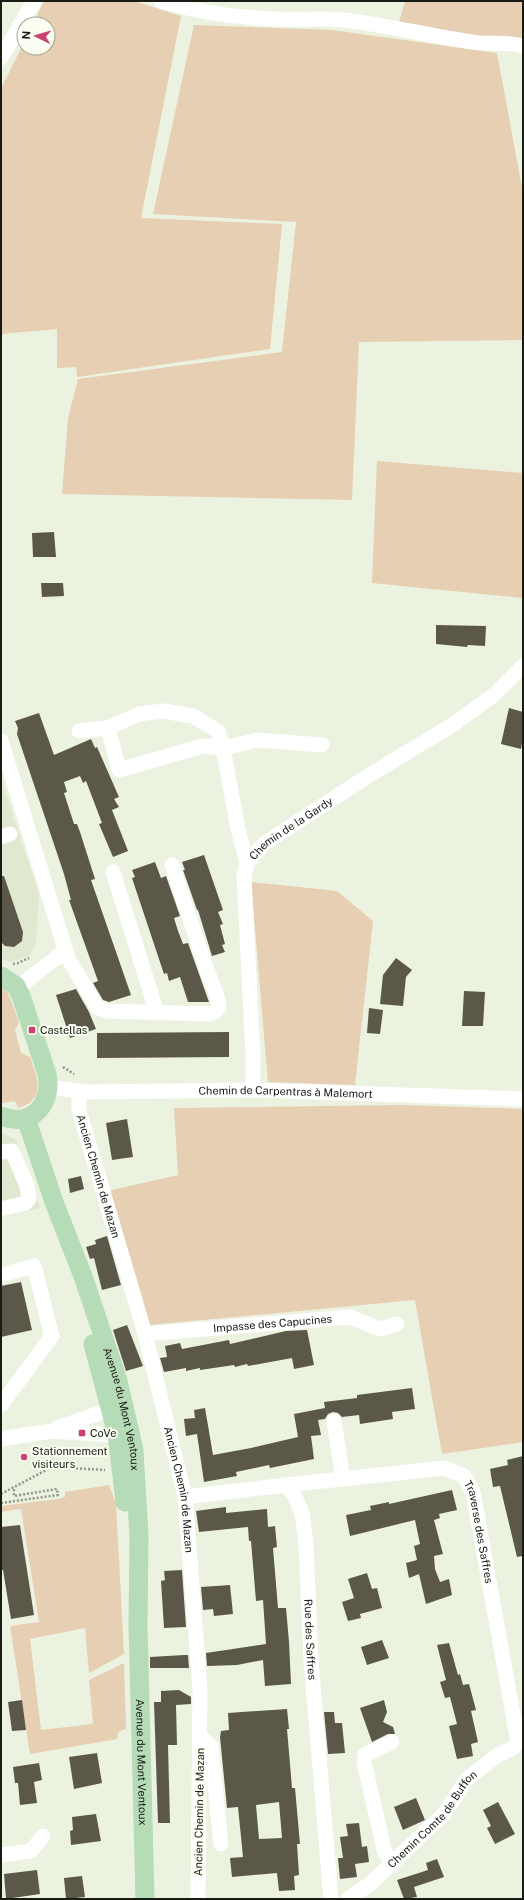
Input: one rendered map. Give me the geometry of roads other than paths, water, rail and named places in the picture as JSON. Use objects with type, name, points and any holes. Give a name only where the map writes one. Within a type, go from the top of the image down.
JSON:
[{"type":"main road","points":[[1,1116],[13,1120],[26,1118],[33,1114],[45,1103],[49,1087],[47,1074],[18,990],[4,969]]},
{"type":"main road","name":"Avenue du Mont Ventoux","points":[[26,1118],[54,1202],[118,1417],[134,1450],[139,1536],[138,1625],[145,1899]]},
{"type":"main road","name":"Avenue du Mont Ventoux","points":[[118,1417],[138,1625]]},
{"type":"street","points":[[1,58],[34,1]]},
{"type":"street","points":[[161,1],[178,6],[226,15],[276,19],[342,20],[395,27],[428,35],[477,43],[523,46]]},
{"type":"street","name":"Chemin de la Gardy","points":[[253,1090],[253,1056],[244,876],[247,862],[265,843],[368,776],[454,724],[495,694],[523,666]]},
{"type":"street","points":[[79,731],[108,728],[139,714],[163,711],[193,716],[218,731],[223,748],[238,829],[247,862]]},
{"type":"street","points":[[108,728],[119,770],[203,746],[223,748],[258,740],[322,745]]},
{"type":"street","points":[[1,741],[65,951],[97,1007],[107,1011],[210,1014],[216,1011],[219,1007],[217,996],[172,865]]},
{"type":"street","points":[[113,872],[157,1013]]},
{"type":"street","points":[[18,990],[26,980],[65,951]]},
{"type":"street","name":"Chemin de Carpentras à Malemort","points":[[49,1087],[82,1092],[253,1090],[523,1099]]},
{"type":"street","name":"Ancien Chemin de Mazan","points":[[82,1092],[79,1110],[145,1334],[185,1497],[200,1689],[198,1899]]},
{"type":"street","points":[[1,1152],[12,1151],[27,1186],[30,1199],[26,1203],[1,1209]]},
{"type":"street","points":[[1,1275],[34,1266],[52,1336],[1,1405]]},
{"type":"street","name":"Impasse des Capucines","points":[[145,1334],[350,1317],[380,1328],[397,1324]]},
{"type":"street","points":[[1,1439],[51,1431],[118,1417]]},
{"type":"street","points":[[51,1431],[118,1417]]},
{"type":"street","points":[[334,1421],[343,1479]]},
{"type":"street","name":"Traverse des Saffres","points":[[286,1485],[444,1468],[464,1476],[473,1492],[521,1742]]},
{"type":"street","points":[[185,1497],[286,1485]]},
{"type":"street","name":"Rue des Saffres","points":[[286,1485],[294,1495],[302,1513],[306,1545],[310,1661],[330,1899]]},
{"type":"street","points":[[199,1735],[211,1746],[221,1844]]},
{"type":"street","points":[[392,1742],[365,1755],[364,1762],[385,1853],[393,1864]]},
{"type":"street","name":"Chemin Comte de Buffon","points":[[348,1899],[370,1884],[393,1864],[444,1814],[467,1779],[498,1755],[513,1748],[521,1742]]},
{"type":"street","points":[[1,1855],[30,1851],[43,1836]]},
{"type":"place","name":"Castellas","points":[[32,1030]]},
{"type":"place","name":"CoVe","points":[[82,1433]]},
{"type":"place","name":"Stationnement visiteurs","points":[[24,1457]]}]
